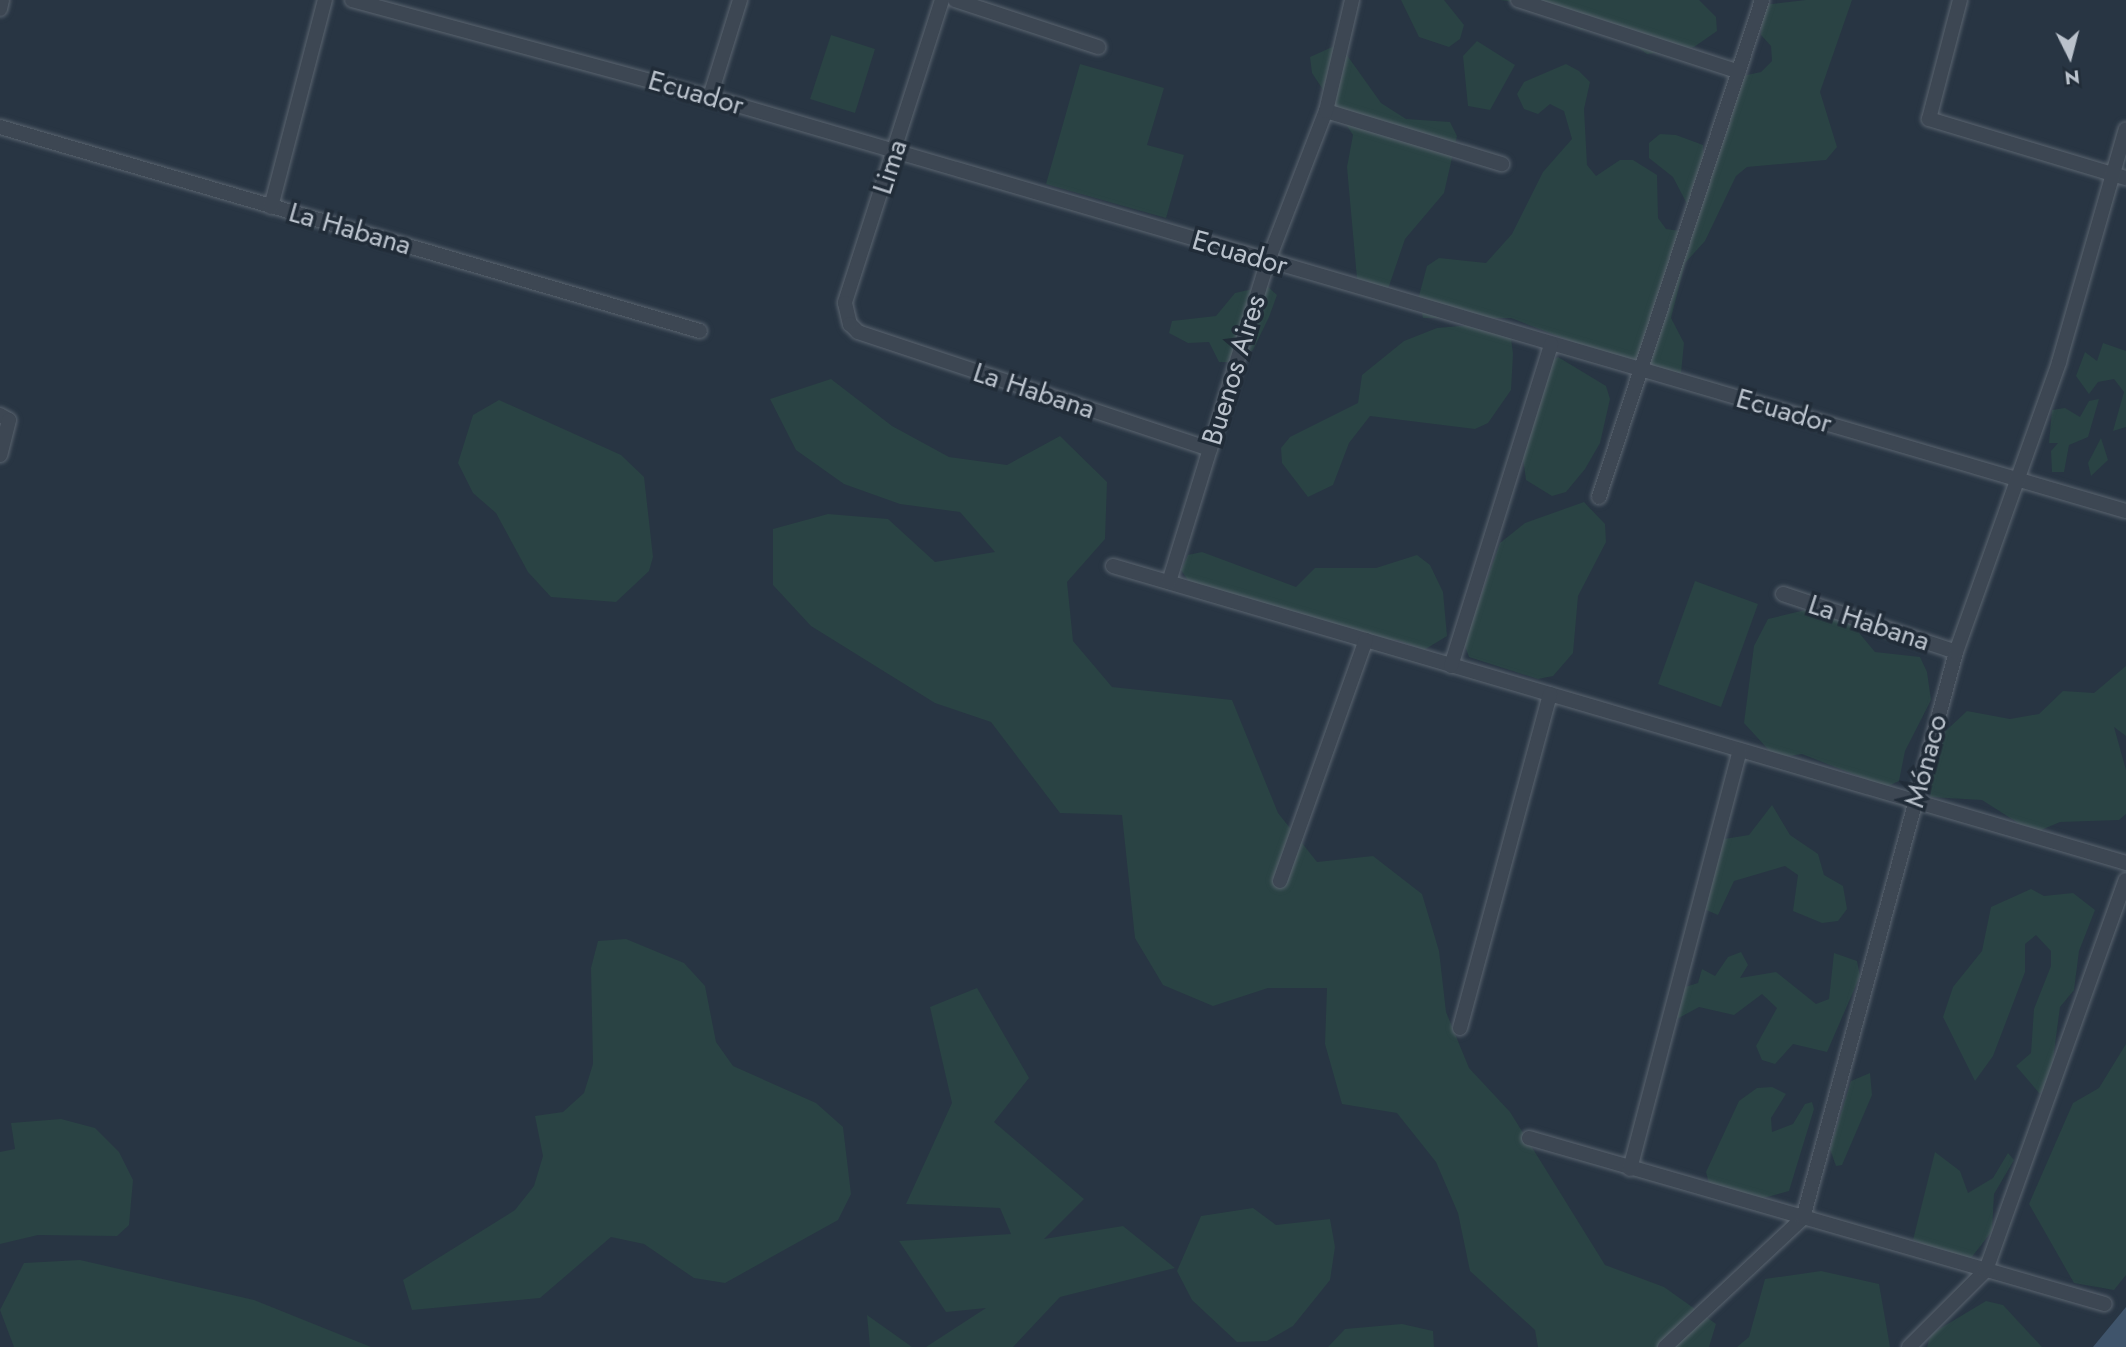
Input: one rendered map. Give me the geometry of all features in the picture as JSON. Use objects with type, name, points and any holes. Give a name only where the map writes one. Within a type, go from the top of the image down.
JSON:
[{"type":"street","points":[[0,9],[2,0]]},
{"type":"street","points":[[271,206],[325,0]]},
{"type":"street","name":"Ecuador","points":[[352,0],[710,97],[2126,511]]},
{"type":"street","points":[[710,97],[740,0]]},
{"type":"street","name":"Lima","points":[[858,332],[845,303],[942,0]]},
{"type":"street","points":[[955,0],[1098,47]]},
{"type":"street","name":"Buenos Aires","points":[[1169,582],[1268,261],[1326,111],[1352,0]]},
{"type":"street","points":[[1518,0],[1740,72]]},
{"type":"street","points":[[1599,497],[1638,369],[1762,0]]},
{"type":"street","points":[[1960,0],[1929,119],[2119,176]]},
{"type":"street","points":[[1326,111],[1502,164]]},
{"type":"street","name":"La Habana","points":[[0,127],[700,331]]},
{"type":"street","name":"Mónaco","points":[[1804,1218],[1956,652],[2019,478],[2119,176],[2126,129]]},
{"type":"street","name":"La Habana","points":[[858,332],[1210,449]]},
{"type":"street","points":[[1451,666],[1551,344]]},
{"type":"street","points":[[0,415],[9,420],[0,455]]},
{"type":"street","points":[[1113,566],[2126,863]]},
{"type":"street","name":"La Habana","points":[[1783,594],[1956,652]]},
{"type":"street","points":[[1280,881],[1366,640]]},
{"type":"street","points":[[1460,1028],[1550,694]]},
{"type":"street","points":[[1630,1169],[1740,750]]},
{"type":"street","points":[[1909,1347],[1986,1270],[2126,880]]},
{"type":"street","points":[[1529,1138],[2105,1304]]},
{"type":"street","points":[[1665,1347],[1804,1218]]},
{"type":"green space","points":[[1401,0],[1444,0],[1464,25],[1460,39],[1449,47],[1419,37]]},
{"type":"green space","points":[[1500,0],[1699,0],[1716,17],[1717,31],[1694,47],[1647,54],[1609,26],[1581,30],[1541,6]]},
{"type":"green space","points":[[1806,0],[1852,0],[1820,92],[1837,147],[1826,160],[1747,167],[1736,176],[1705,241],[1685,263],[1671,318],[1684,343],[1681,373],[1666,376],[1511,318],[1423,318],[1419,296],[1427,266],[1439,258],[1486,263],[1512,234],[1543,172],[1572,139],[1564,111],[1550,104],[1538,114],[1524,109],[1517,94],[1524,82],[1566,64],[1579,71],[1590,82],[1584,109],[1587,165],[1596,176],[1620,160],[1633,160],[1657,175],[1658,218],[1666,229],[1680,231],[1687,204],[1673,177],[1649,158],[1649,143],[1660,134],[1676,135],[1703,145],[1704,160],[1726,117],[1725,89],[1733,78],[1761,72],[1772,61],[1771,46],[1761,35],[1763,5]]},
{"type":"green space","points":[[831,35],[875,49],[855,113],[810,99]]},
{"type":"green space","points":[[1477,41],[1515,65],[1490,110],[1468,106],[1463,56]]},
{"type":"green space","points":[[1339,44],[1381,103],[1406,119],[1450,122],[1457,136],[1444,193],[1405,239],[1387,292],[1358,290],[1347,167],[1353,135],[1312,73],[1310,57]]},
{"type":"green space","points":[[1080,64],[1164,88],[1147,145],[1184,155],[1166,218],[1046,184]]},
{"type":"green space","points":[[1267,286],[1277,295],[1269,317],[1253,350],[1233,362],[1219,362],[1209,342],[1188,343],[1169,333],[1172,321],[1216,316],[1235,293]]},
{"type":"green space","points":[[1494,323],[1511,338],[1511,390],[1488,423],[1475,429],[1370,416],[1349,443],[1333,485],[1308,497],[1282,463],[1281,448],[1290,437],[1358,403],[1362,375],[1404,341],[1437,328]]},
{"type":"green space","points":[[2103,343],[2126,351],[2126,427],[2113,431],[2124,392],[2114,379],[2098,382],[2089,394],[2076,376],[2085,352],[2097,361]]},
{"type":"green space","points":[[1558,357],[1606,386],[1610,399],[1600,443],[1585,469],[1566,492],[1552,496],[1526,480],[1522,450],[1545,364]]},
{"type":"green space","points":[[831,379],[892,426],[949,457],[1007,465],[1060,436],[1107,482],[1105,539],[1067,582],[1073,641],[1112,687],[1232,700],[1278,813],[1317,862],[1373,856],[1422,894],[1439,951],[1446,1012],[1469,1068],[1510,1112],[1605,1265],[1664,1287],[1716,1324],[1709,1347],[1538,1347],[1535,1330],[1470,1271],[1458,1213],[1436,1162],[1397,1113],[1342,1104],[1325,1044],[1327,988],[1268,988],[1213,1006],[1163,985],[1135,938],[1122,815],[1060,813],[991,722],[935,703],[811,626],[773,585],[773,529],[828,514],[888,519],[935,562],[995,552],[960,512],[900,504],[844,484],[796,450],[770,399]]},
{"type":"green space","points":[[2099,399],[2088,437],[2069,445],[2064,472],[2052,472],[2051,451],[2058,443],[2049,443],[2052,410],[2065,408],[2080,417],[2089,401]]},
{"type":"green space","points":[[499,400],[621,455],[644,477],[653,557],[649,571],[616,602],[551,597],[528,572],[496,513],[473,493],[458,463],[473,415]]},
{"type":"green space","points":[[2101,438],[2108,460],[2091,476],[2088,463]]},
{"type":"green space","points":[[1584,502],[1605,524],[1606,542],[1578,596],[1573,653],[1553,676],[1538,679],[1469,657],[1464,643],[1500,543],[1525,523]]},
{"type":"green space","points":[[1202,552],[1296,587],[1315,568],[1376,568],[1417,555],[1430,565],[1443,592],[1447,636],[1424,650],[1397,640],[1350,640],[1189,582],[1181,570],[1188,555]]},
{"type":"green space","points":[[1695,581],[1758,604],[1721,707],[1658,684]]},
{"type":"green space","points":[[1814,608],[1845,616],[1875,652],[1920,657],[1927,672],[1931,700],[1905,751],[1899,781],[1886,787],[1802,754],[1776,758],[1744,723],[1754,646],[1768,619]]},
{"type":"green space","points":[[2126,666],[2126,736],[2114,727],[2126,770],[2126,814],[2119,820],[2060,822],[2034,833],[1982,800],[1930,797],[1935,741],[1967,711],[2010,719],[2039,714],[2063,691],[2094,693]]},
{"type":"green space","points":[[1772,805],[1790,835],[1818,854],[1824,875],[1843,886],[1847,909],[1838,921],[1822,923],[1793,911],[1798,875],[1785,866],[1734,881],[1718,915],[1704,909],[1724,839],[1749,835]]},
{"type":"green space","points":[[2031,889],[2044,896],[2073,893],[2095,910],[2079,951],[2074,990],[2060,1007],[2050,1082],[2040,1094],[2016,1066],[2031,1053],[2034,1009],[2051,966],[2051,951],[2036,935],[2025,944],[2025,972],[1993,1056],[1975,1081],[1943,1017],[1953,987],[1982,951],[1991,907]]},
{"type":"green space","points":[[626,939],[684,963],[705,986],[716,1042],[733,1066],[816,1103],[843,1127],[851,1194],[838,1220],[725,1283],[694,1278],[644,1244],[611,1237],[540,1298],[412,1310],[403,1280],[515,1210],[534,1186],[543,1156],[535,1116],[563,1112],[584,1093],[593,1064],[591,968],[598,941]]},
{"type":"green space","points":[[1741,952],[1748,965],[1740,978],[1776,972],[1816,1004],[1829,999],[1834,953],[1857,961],[1860,976],[1827,1052],[1793,1044],[1775,1064],[1762,1060],[1756,1046],[1777,1008],[1762,994],[1734,1015],[1699,1007],[1675,1020],[1685,987],[1698,983],[1702,969],[1715,976],[1728,957]]},
{"type":"green space","points":[[977,988],[1029,1078],[994,1122],[1084,1199],[1044,1239],[1123,1226],[1175,1268],[1060,1297],[1013,1347],[926,1347],[986,1308],[946,1312],[899,1241],[1011,1234],[1000,1208],[906,1204],[952,1103],[930,1007]]},
{"type":"green space","points":[[2126,1044],[2126,1275],[2114,1290],[2074,1283],[2029,1204],[2073,1103],[2099,1088]]},
{"type":"green space","points":[[1870,1073],[1872,1095],[1842,1165],[1836,1166],[1830,1149],[1851,1081]]},
{"type":"green space","points":[[1772,1087],[1786,1094],[1771,1118],[1772,1132],[1793,1124],[1805,1104],[1812,1102],[1814,1109],[1789,1191],[1752,1201],[1710,1187],[1706,1172],[1739,1101],[1757,1088]]},
{"type":"green space","points":[[61,1119],[95,1128],[119,1152],[133,1180],[129,1225],[117,1236],[38,1235],[0,1244],[0,1152],[15,1149],[11,1123]]},
{"type":"green space","points":[[1935,1152],[1960,1171],[1968,1193],[1993,1178],[2008,1153],[2014,1160],[1994,1194],[1992,1231],[1968,1262],[1913,1240]]},
{"type":"green space","points":[[1253,1208],[1276,1225],[1330,1219],[1335,1247],[1330,1280],[1293,1326],[1267,1341],[1237,1342],[1192,1300],[1177,1271],[1201,1216]]},
{"type":"green space","points":[[80,1260],[254,1300],[371,1347],[14,1347],[0,1310],[24,1263]]},
{"type":"green space","points":[[1821,1271],[1879,1284],[1890,1347],[1737,1347],[1749,1337],[1765,1279]]},
{"type":"green space","points":[[1986,1301],[2003,1305],[2042,1347],[1927,1347],[1931,1334]]},
{"type":"green space","points":[[867,1315],[912,1347],[870,1347]]},
{"type":"green space","points":[[1402,1324],[1433,1331],[1434,1347],[1328,1347],[1345,1329]]},
{"type":"water","points":[[2126,1307],[2126,1347],[2093,1347]]}]
